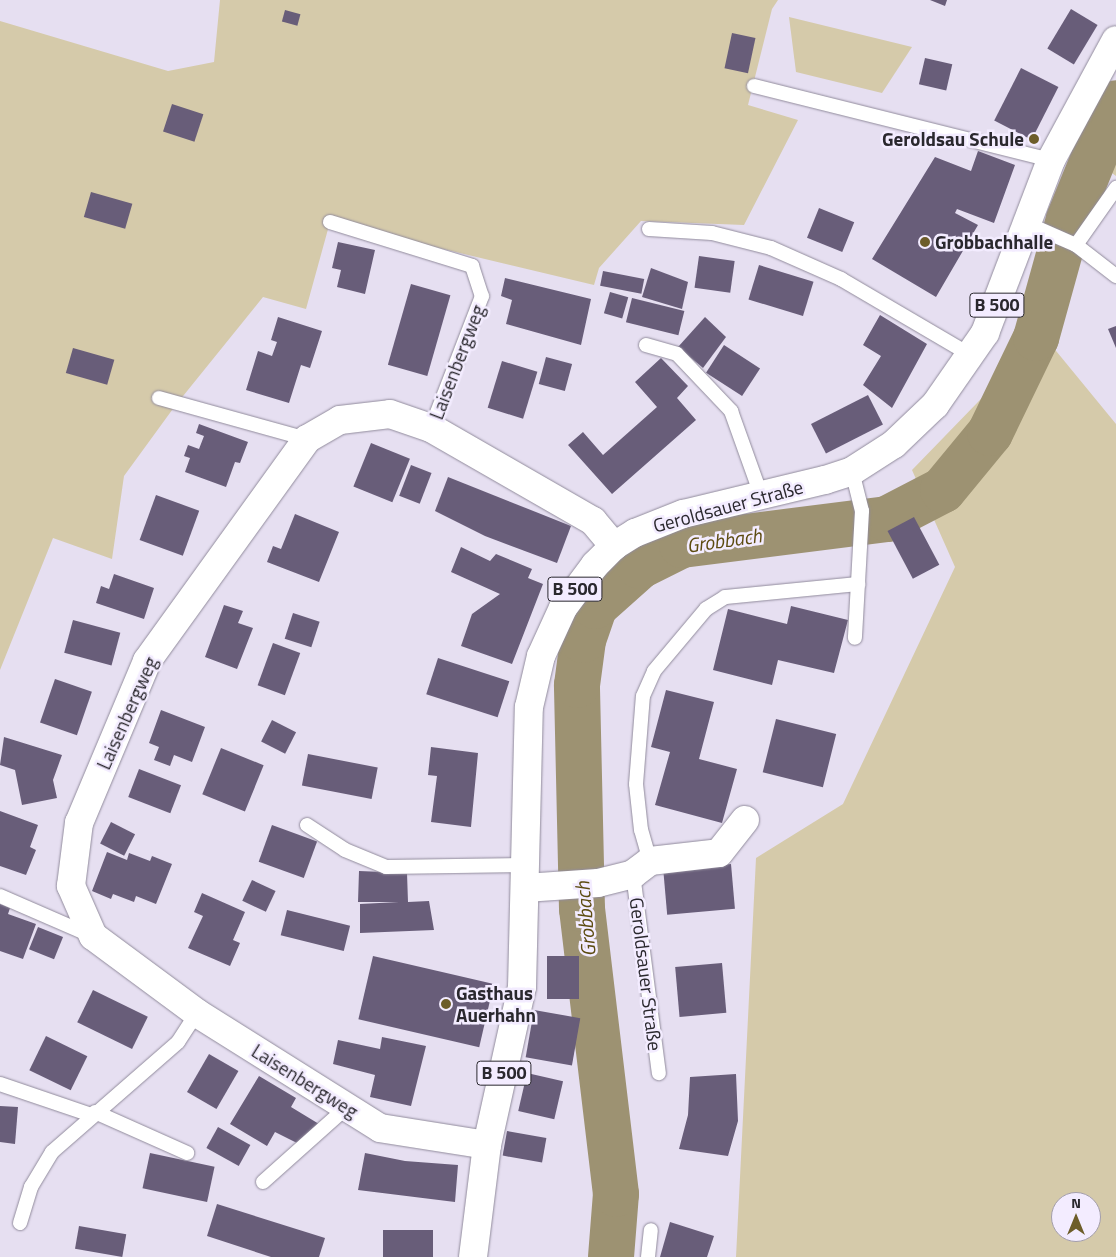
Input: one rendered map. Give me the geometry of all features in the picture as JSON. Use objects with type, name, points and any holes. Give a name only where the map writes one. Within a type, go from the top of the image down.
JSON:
[{"type":"street","name":"Geroldsauer Straße","points":[[473,1257],[487,1145],[522,987],[528,733],[534,681],[544,648],[562,608],[589,572],[614,546],[658,522],[852,471],[913,428],[935,405],[972,356],[1038,228],[1052,160],[1116,40]]},
{"type":"street","name":"Laisenbergweg","points":[[487,1145],[380,1128],[197,1013],[93,936],[71,886],[79,823],[147,661],[307,440],[340,420],[390,414],[431,428],[593,521],[614,546]]},
{"type":"street","name":"Geroldsauer Straße","points":[[525,876],[563,886],[598,883],[642,868],[719,853],[745,820]]},
{"type":"lane","points":[[754,86],[1052,160]]},
{"type":"lane","points":[[1076,245],[1116,188]]},
{"type":"lane","name":"Laisenbergweg","points":[[330,222],[472,266],[482,296],[431,428]]},
{"type":"lane","points":[[1038,228],[1076,245],[1116,276]]},
{"type":"lane","points":[[649,229],[712,233],[771,248],[841,280],[972,356]]},
{"type":"lane","points":[[646,345],[677,354],[731,411],[761,495]]},
{"type":"lane","points":[[159,398],[307,440]]},
{"type":"lane","points":[[852,471],[862,510],[855,638]]},
{"type":"lane","points":[[642,868],[641,830],[636,784],[643,696],[654,671],[706,609],[725,597],[858,584]]},
{"type":"lane","points":[[307,825],[345,850],[386,867],[525,876]]},
{"type":"lane","name":"Geroldsauer Straße","points":[[642,868],[658,1073]]},
{"type":"lane","name":"Laisenbergweg","points":[[0,896],[93,936]]},
{"type":"lane","points":[[20,1223],[30,1187],[52,1152],[93,1113],[178,1042],[197,1013]]},
{"type":"lane","points":[[0,1084],[93,1113],[187,1152]]},
{"type":"lane","points":[[263,1182],[347,1108]]},
{"type":"lane","points":[[648,1257],[651,1230]]},
{"type":"shaded area","points":[[220,0],[778,0],[772,9],[748,105],[798,120],[744,225],[641,221],[599,268],[594,285],[330,222],[306,309],[263,297],[175,406],[124,476],[112,559],[53,538],[0,670],[0,21],[168,71],[214,62]]},
{"type":"shaded area","points":[[789,17],[912,47],[882,93],[796,72]]},
{"type":"shaded area","points":[[1116,126],[1116,176],[1098,163]]},
{"type":"shaded area","points":[[1043,335],[1116,424],[1116,1257],[736,1257],[756,858],[843,804],[955,567],[912,470]]},
{"type":"building","points":[[930,0],[947,0],[945,6]]},
{"type":"building","points":[[1071,9],[1098,25],[1074,64],[1047,48]]},
{"type":"building","points":[[285,10],[300,14],[297,26],[282,22]]},
{"type":"building","points":[[732,33],[755,38],[748,73],[725,68]]},
{"type":"building","points":[[925,58],[952,64],[946,91],[919,84]]},
{"type":"building","points":[[1021,68],[1058,87],[1032,140],[994,121]]},
{"type":"building","points":[[172,104],[203,114],[194,142],[163,132]]},
{"type":"building","name":"Grobbachhalle","points":[[978,151],[1015,165],[994,223],[957,209],[955,213],[978,225],[936,297],[872,259],[935,157],[971,171]]},
{"type":"building","points":[[91,192],[132,204],[125,229],[84,217]]},
{"type":"building","points":[[819,208],[854,222],[842,252],[807,238]]},
{"type":"building","points":[[338,242],[375,250],[365,294],[337,287],[341,270],[332,268]]},
{"type":"building","points":[[699,256],[735,261],[730,293],[695,288]]},
{"type":"building","points":[[759,265],[814,282],[803,316],[748,299]]},
{"type":"building","points":[[651,268],[688,282],[682,309],[642,297]]},
{"type":"building","points":[[603,271],[644,279],[641,294],[600,286]]},
{"type":"building","points":[[505,278],[591,299],[581,345],[506,324],[512,300],[501,296]]},
{"type":"building","points":[[411,284],[450,295],[427,376],[388,365]]},
{"type":"building","points":[[610,292],[628,297],[622,318],[604,313]]},
{"type":"building","points":[[632,298],[684,311],[678,335],[626,322]]},
{"type":"building","points":[[880,315],[927,344],[892,408],[863,385],[881,356],[863,345]]},
{"type":"building","points":[[278,317],[322,331],[310,368],[301,365],[289,403],[246,390],[258,351],[272,356],[277,342],[271,340]]},
{"type":"building","points":[[705,317],[726,337],[703,368],[678,347]]},
{"type":"building","points":[[1116,326],[1116,348],[1108,329]]},
{"type":"building","points":[[724,345],[760,368],[742,396],[706,373]]},
{"type":"building","points":[[73,348],[114,360],[107,385],[66,373]]},
{"type":"building","points":[[546,357],[572,364],[565,391],[539,384]]},
{"type":"building","points":[[661,358],[688,386],[677,398],[696,420],[612,494],[568,445],[583,432],[603,455],[657,407],[635,382]]},
{"type":"building","points":[[502,361],[537,372],[523,419],[488,408]]},
{"type":"building","points":[[868,395],[883,424],[826,453],[811,424]]},
{"type":"building","points":[[199,424],[248,442],[240,463],[235,462],[226,487],[185,472],[190,458],[184,456],[188,445],[199,449],[204,436],[196,433]]},
{"type":"building","points":[[371,443],[410,459],[392,502],[353,487]]},
{"type":"building","points":[[411,465],[432,473],[420,504],[399,496]]},
{"type":"building","points":[[448,477],[571,526],[557,563],[485,536],[435,511]]},
{"type":"building","points":[[156,495],[199,511],[183,556],[140,540]]},
{"type":"building","points":[[295,514],[339,532],[319,582],[267,562],[273,546],[281,549]]},
{"type":"building","points":[[914,517],[939,565],[913,579],[888,531]]},
{"type":"building","points":[[461,547],[490,561],[496,554],[532,569],[528,578],[543,584],[512,664],[461,646],[472,614],[500,594],[451,572]]},
{"type":"building","points":[[114,574],[154,588],[144,619],[96,603],[101,586],[109,589]]},
{"type":"building","points":[[224,605],[243,611],[238,623],[253,628],[237,669],[205,657]]},
{"type":"building","points":[[791,606],[848,620],[834,673],[778,660],[772,685],[713,670],[728,609],[787,624]]},
{"type":"building","points":[[293,613],[320,622],[311,647],[285,639]]},
{"type":"building","points":[[73,620],[120,633],[112,666],[64,653]]},
{"type":"building","points":[[273,643],[300,653],[285,695],[258,685]]},
{"type":"building","points":[[438,658],[509,681],[498,717],[426,694]]},
{"type":"building","points":[[55,679],[92,692],[77,735],[40,722]]},
{"type":"building","points":[[666,690],[714,702],[699,759],[737,769],[722,823],[655,805],[670,752],[651,747]]},
{"type":"building","points":[[161,710],[205,727],[192,762],[174,755],[170,766],[154,760],[159,747],[149,743]]},
{"type":"building","points":[[776,719],[836,734],[823,787],[763,772]]},
{"type":"building","points":[[272,720],[296,732],[285,754],[261,741]]},
{"type":"building","points":[[4,737],[62,755],[53,780],[57,798],[22,805],[15,770],[0,765]]},
{"type":"building","points":[[431,747],[478,753],[471,827],[431,822],[437,776],[428,775]]},
{"type":"building","points":[[221,748],[264,765],[245,812],[202,794]]},
{"type":"building","points":[[308,754],[378,768],[372,799],[302,785]]},
{"type":"building","points":[[139,769],[181,785],[170,813],[128,797]]},
{"type":"building","points":[[0,811],[38,825],[30,847],[36,850],[26,875],[0,866]]},
{"type":"building","points":[[111,822],[135,834],[124,856],[100,843]]},
{"type":"building","points":[[272,825],[317,841],[304,878],[259,862]]},
{"type":"building","points":[[107,852],[127,860],[129,853],[150,861],[152,856],[172,864],[156,904],[136,896],[134,902],[113,894],[111,899],[92,891]]},
{"type":"building","points":[[731,864],[735,909],[667,915],[663,870]]},
{"type":"building","points":[[359,871],[407,873],[408,902],[429,901],[434,930],[360,933],[360,904],[399,902],[358,902]]},
{"type":"building","points":[[252,880],[276,891],[266,912],[242,901]]},
{"type":"building","points":[[202,893],[245,912],[233,940],[240,943],[230,966],[188,948],[203,916],[194,912]]},
{"type":"building","points":[[0,904],[10,908],[8,914],[36,924],[23,959],[0,951]]},
{"type":"building","points":[[287,910],[350,926],[344,951],[281,935]]},
{"type":"building","points":[[38,927],[63,937],[54,959],[29,949]]},
{"type":"building","points":[[373,956],[494,984],[479,1047],[358,1019]]},
{"type":"building","points":[[547,956],[579,956],[579,999],[547,999]]},
{"type":"building","points":[[722,963],[726,1013],[680,1017],[675,967]]},
{"type":"building","points":[[93,990],[148,1017],[132,1049],[77,1022]]},
{"type":"building","points":[[534,1010],[580,1018],[572,1065],[526,1057]]},
{"type":"building","points":[[46,1036],[87,1056],[71,1090],[29,1070]]},
{"type":"building","points":[[382,1037],[426,1046],[411,1106],[370,1097],[375,1075],[333,1064],[338,1040],[380,1049]]},
{"type":"building","points":[[209,1054],[238,1071],[216,1109],[187,1092]]},
{"type":"building","points":[[527,1073],[563,1081],[554,1119],[518,1111]]},
{"type":"building","points":[[736,1074],[738,1121],[728,1156],[679,1149],[688,1115],[690,1077]]},
{"type":"building","points":[[259,1076],[296,1098],[291,1107],[319,1124],[297,1143],[275,1132],[267,1146],[230,1124]]},
{"type":"building","points":[[0,1106],[18,1107],[15,1144],[0,1142]]},
{"type":"building","points":[[218,1127],[250,1145],[239,1166],[206,1148]]},
{"type":"building","points":[[507,1131],[546,1138],[542,1163],[503,1156]]},
{"type":"building","points":[[150,1153],[215,1167],[207,1202],[143,1188]]},
{"type":"building","points":[[365,1153],[405,1161],[458,1165],[455,1202],[358,1190]]},
{"type":"building","points":[[217,1204],[325,1238],[319,1257],[271,1257],[207,1236]]},
{"type":"building","points":[[670,1222],[714,1236],[707,1257],[660,1257]]},
{"type":"building","points":[[79,1226],[126,1234],[122,1257],[75,1249]]},
{"type":"building","points":[[383,1230],[433,1230],[433,1257],[383,1257]]},
{"type":"waterway","name":"Grobbach","points":[[611,1257],[616,1194],[582,909],[577,685],[583,640],[595,606],[640,566],[682,545],[887,519],[943,490],[990,433],[1036,338],[1069,219],[1116,103]]},
{"type":"place","name":"Geroldsau Schule","points":[[1034,139]]},
{"type":"place","name":"Grobbachhalle","points":[[925,242]]},
{"type":"place","name":"Gasthaus Auerhahn","points":[[446,1004]]}]
